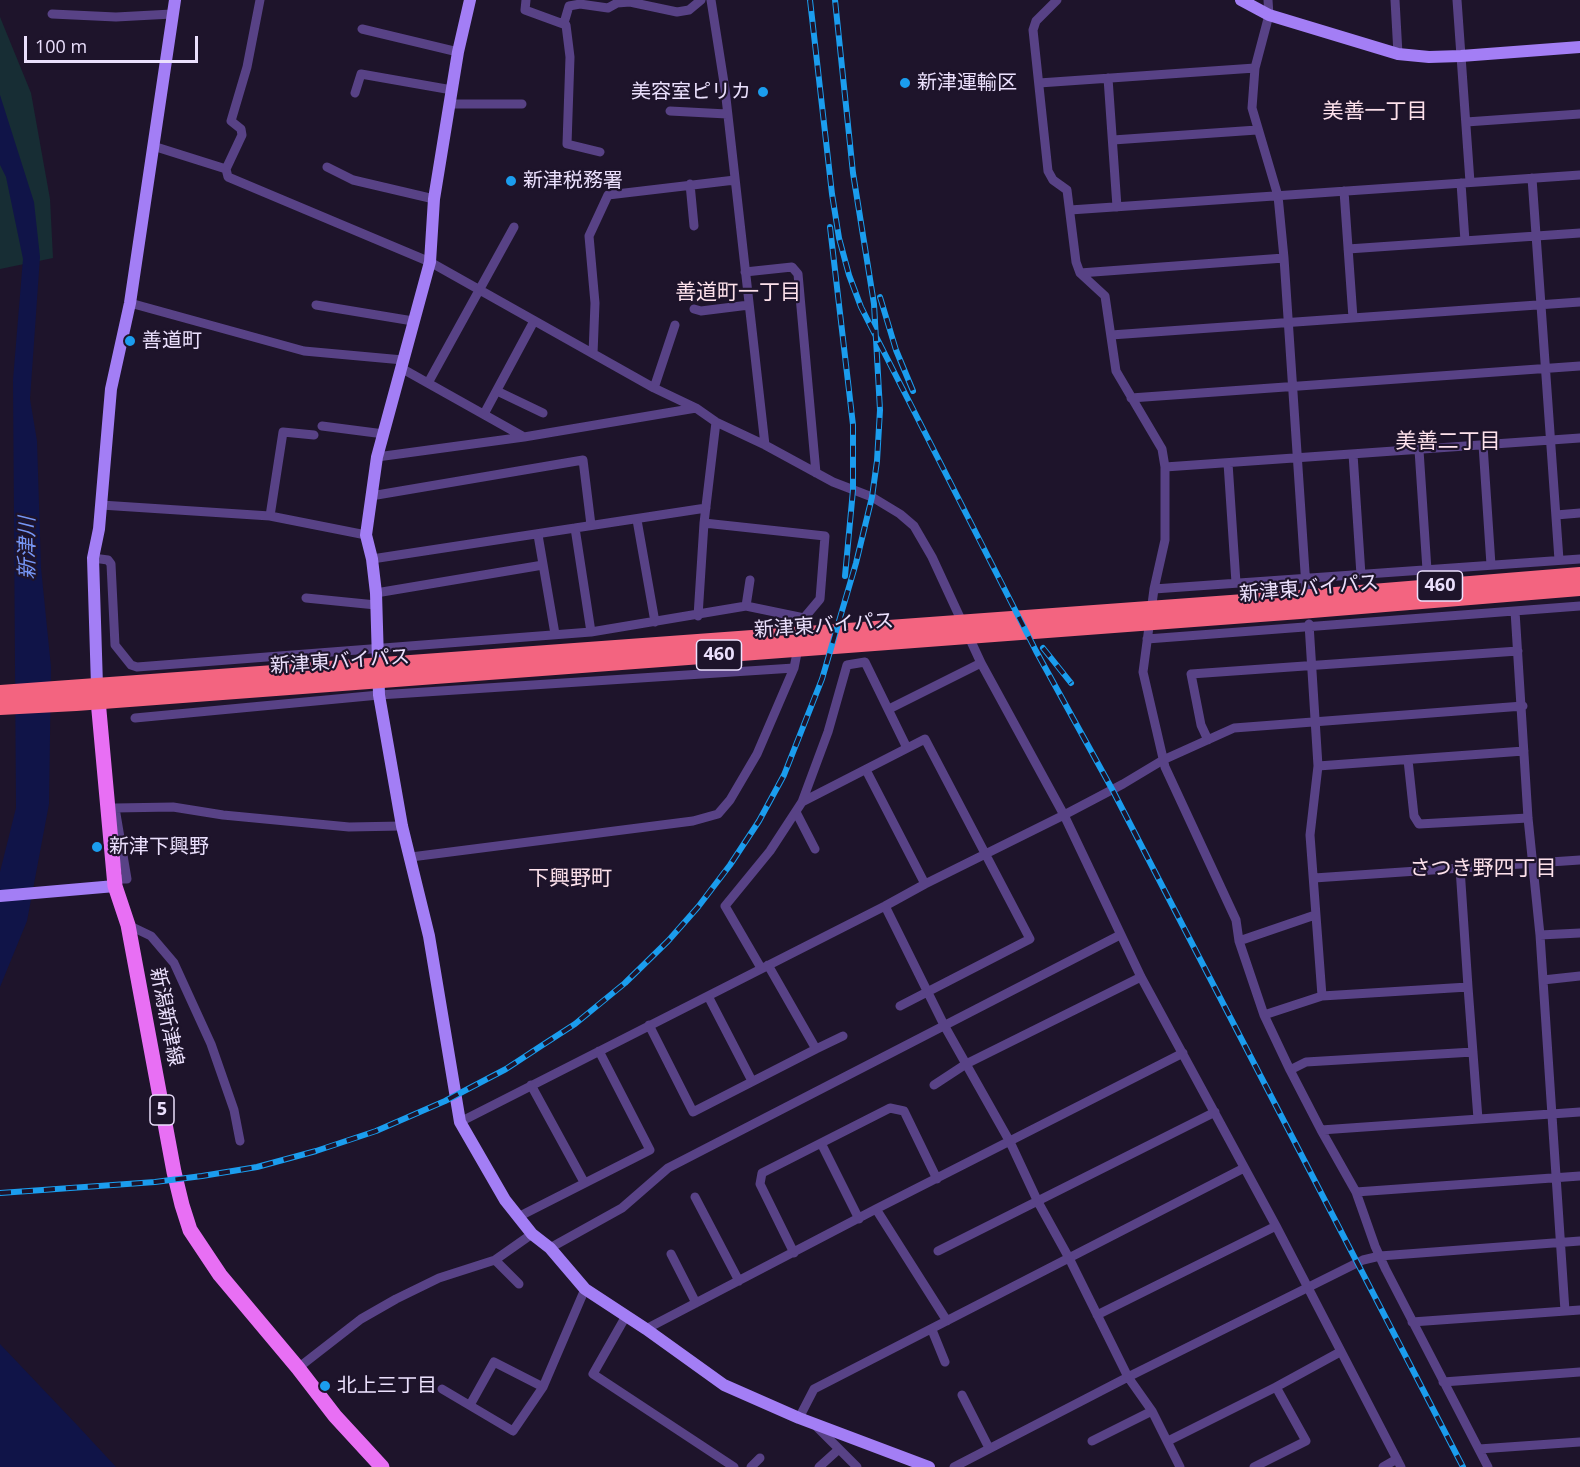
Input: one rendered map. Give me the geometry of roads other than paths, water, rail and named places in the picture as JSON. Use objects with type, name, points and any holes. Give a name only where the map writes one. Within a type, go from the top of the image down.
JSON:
[{"type":"highway","name":"新津東バイパス","points":[[1305,604],[1580,575]]},
{"type":"highway","name":"新津東バイパス","points":[[97,694],[1305,604],[1580,588]]},
{"type":"highway","name":"460","points":[[0,693],[75,696]]},
{"type":"highway","name":"460","points":[[0,707],[97,694]]},
{"type":"main road","name":"新潟新津線","points":[[97,694],[115,883],[128,925],[174,1172],[190,1230],[220,1275],[335,1416],[382,1467]]},
{"type":"street","points":[[97,694],[93,558],[101,505],[111,389],[130,303],[175,0]]},
{"type":"street","points":[[260,0],[247,67],[231,121],[242,129],[242,135],[226,169],[228,177],[430,262],[654,388],[696,408],[716,422],[765,445],[833,482],[872,497],[900,514],[914,526],[932,557],[981,663],[1064,815],[1141,977],[1276,1226],[1399,1463],[1383,1467]]},
{"type":"street","points":[[470,0],[458,52],[434,199],[430,262],[377,457],[366,535],[372,559],[376,599],[379,695],[402,826],[429,936],[460,1122],[505,1200],[532,1234],[550,1248],[585,1289],[724,1385],[929,1467]]},
{"type":"street","points":[[526,0],[525,10],[564,23]]},
{"type":"street","points":[[600,152],[567,144],[570,57],[564,23],[569,6],[580,4],[608,8],[617,3],[630,2],[677,12],[689,9],[700,0]]},
{"type":"street","points":[[711,0],[727,114],[765,445]]},
{"type":"street","points":[[1057,0],[1036,21],[1033,30],[1048,171],[1053,180],[1066,190],[1076,262],[1080,273],[1105,296],[1116,371],[1161,449],[1165,467],[1165,540],[1155,589],[1143,672],[1165,767],[1236,920],[1239,941],[1264,1015],[1321,1131],[1356,1192],[1380,1256],[1488,1467]]},
{"type":"street","points":[[1241,0],[1269,15],[1398,54],[1429,57],[1461,56],[1580,47]]},
{"type":"street","points":[[1268,0],[1269,15],[1255,68],[1252,108],[1278,196],[1284,258],[1305,604],[1318,766],[1310,835],[1322,996]]},
{"type":"street","points":[[1395,0],[1398,54]]},
{"type":"street","points":[[1457,0],[1466,122],[1465,241]]},
{"type":"street","points":[[52,14],[116,17],[172,14]]},
{"type":"street","points":[[362,29],[458,52]]},
{"type":"street","points":[[1039,83],[1255,68]]},
{"type":"street","points":[[355,93],[361,74],[452,90]]},
{"type":"street","points":[[1108,78],[1117,207]]},
{"type":"street","points":[[451,104],[522,104]]},
{"type":"street","points":[[670,111],[727,114]]},
{"type":"street","points":[[1466,122],[1580,114]]},
{"type":"street","points":[[1113,140],[1257,130]]},
{"type":"street","points":[[153,146],[226,169]]},
{"type":"street","points":[[327,167],[353,180],[434,199]]},
{"type":"street","points":[[1070,210],[1580,175]]},
{"type":"street","points":[[1532,178],[1559,560]]},
{"type":"street","points":[[593,354],[595,303],[589,236],[608,195],[735,180]]},
{"type":"street","points":[[690,184],[694,226]]},
{"type":"street","points":[[1344,191],[1353,318]]},
{"type":"street","points":[[428,383],[514,227]]},
{"type":"street","points":[[1348,249],[1580,233]]},
{"type":"street","points":[[1080,273],[1284,258]]},
{"type":"street","points":[[745,272],[792,267],[798,273],[816,473]]},
{"type":"street","points":[[1111,335],[1580,302]]},
{"type":"street","points":[[130,303],[304,351],[402,364],[428,383],[524,437]]},
{"type":"street","points":[[316,305],[413,321]]},
{"type":"street","points":[[694,309],[701,311],[749,305]]},
{"type":"street","points":[[484,414],[534,321]]},
{"type":"street","points":[[654,388],[675,325]]},
{"type":"street","points":[[1131,398],[1580,366]]},
{"type":"street","points":[[497,391],[543,413]]},
{"type":"street","points":[[377,457],[524,437],[696,408]]},
{"type":"street","points":[[698,616],[704,523],[716,422]]},
{"type":"street","points":[[322,426],[384,434]]},
{"type":"street","points":[[270,516],[283,432],[314,435]]},
{"type":"street","points":[[1165,467],[1580,438]]},
{"type":"street","points":[[1483,445],[1491,565]]},
{"type":"street","points":[[1419,450],[1427,570]]},
{"type":"street","points":[[1353,454],[1361,575]]},
{"type":"street","points":[[371,496],[584,460],[591,525]]},
{"type":"street","points":[[1228,463],[1236,583]]},
{"type":"street","points":[[101,505],[270,516],[366,535]]},
{"type":"street","points":[[372,559],[706,508]]},
{"type":"street","points":[[1556,515],[1580,513]]},
{"type":"street","points":[[637,520],[654,622]]},
{"type":"street","points":[[411,857],[693,821],[718,814],[730,800],[757,754],[794,668],[804,618],[820,599],[825,536],[704,523]]},
{"type":"street","points":[[575,528],[591,632]]},
{"type":"street","points":[[538,535],[555,634]]},
{"type":"street","points":[[93,558],[108,560],[111,564],[116,645],[131,665],[148,666],[591,632],[698,616],[746,606],[804,618]]},
{"type":"street","points":[[1155,589],[1236,583],[1305,604],[1361,575],[1580,559]]},
{"type":"street","points":[[306,598],[376,599],[543,565]]},
{"type":"street","points":[[746,606],[750,580]]},
{"type":"street","points":[[1147,639],[1305,604],[1515,610],[1580,606]]},
{"type":"street","points":[[1515,610],[1528,818],[1540,935],[1565,1311]]},
{"type":"street","points":[[1208,740],[1201,725],[1191,674],[1518,651]]},
{"type":"street","points":[[816,1049],[725,906],[770,851],[802,802],[828,732],[847,665],[865,662],[907,748]]},
{"type":"street","points":[[889,709],[981,663]]},
{"type":"street","points":[[135,718],[379,695],[794,668]]},
{"type":"street","points":[[460,1122],[1064,815],[1163,760],[1234,728],[1522,706]]},
{"type":"street","points":[[802,802],[925,739],[1030,939],[900,1006]]},
{"type":"street","points":[[1318,766],[1524,751]]},
{"type":"street","points":[[1408,760],[1414,816],[1419,824],[1528,818]]},
{"type":"street","points":[[866,770],[925,884]]},
{"type":"street","points":[[0,896],[115,883],[127,879],[115,808],[173,807],[223,815],[349,827],[402,826]]},
{"type":"street","points":[[796,812],[815,849]]},
{"type":"street","points":[[1314,878],[1580,860]]},
{"type":"street","points":[[1460,868],[1478,1119]]},
{"type":"street","points":[[885,906],[944,1025],[1010,1142],[1038,1202],[1069,1258],[1128,1377],[1152,1411],[1179,1467]]},
{"type":"street","points":[[1239,941],[1315,915]]},
{"type":"street","points":[[128,925],[151,936],[174,963],[211,1044],[234,1110],[240,1141]]},
{"type":"street","points":[[1540,935],[1580,933]]},
{"type":"street","points":[[550,1248],[622,1208],[668,1168],[1120,935]]},
{"type":"street","points":[[1543,980],[1580,976]]},
{"type":"street","points":[[934,1085],[966,1064],[1141,977]]},
{"type":"street","points":[[1264,1015],[1322,996],[1468,987]]},
{"type":"street","points":[[708,996],[752,1081]]},
{"type":"street","points":[[650,1025],[693,1112],[843,1036]]},
{"type":"street","points":[[518,1217],[650,1150],[599,1052]]},
{"type":"street","points":[[1290,1070],[1306,1062],[1473,1052]]},
{"type":"street","points":[[646,1329],[1182,1053]]},
{"type":"street","points":[[531,1085],[584,1182]]},
{"type":"street","points":[[794,1253],[760,1184],[762,1173],[890,1108],[904,1110],[937,1179]]},
{"type":"street","points":[[938,1251],[1215,1112]]},
{"type":"street","points":[[1321,1131],[1580,1112]]},
{"type":"street","points":[[821,1143],[859,1219]]},
{"type":"street","points":[[805,1419],[814,1389],[1244,1168]]},
{"type":"street","points":[[1356,1192],[1580,1176]]},
{"type":"street","points":[[694,1197],[739,1281]]},
{"type":"street","points":[[876,1209],[947,1321]]},
{"type":"street","points":[[1097,1315],[1276,1226]]},
{"type":"street","points":[[298,1368],[362,1319],[396,1299],[439,1278],[495,1260],[532,1234]]},
{"type":"street","points":[[954,1467],[1357,1262],[1380,1256],[1580,1241]]},
{"type":"street","points":[[671,1254],[696,1304]]},
{"type":"street","points":[[495,1260],[519,1284]]},
{"type":"street","points":[[442,1389],[513,1431],[543,1387],[585,1289]]},
{"type":"street","points":[[1412,1322],[1580,1310]]},
{"type":"street","points":[[626,1316],[593,1374],[734,1467]]},
{"type":"street","points":[[932,1330],[945,1362]]},
{"type":"street","points":[[1168,1441],[1340,1352]]},
{"type":"street","points":[[470,1405],[494,1362],[543,1387]]},
{"type":"street","points":[[1443,1382],[1580,1372]]},
{"type":"street","points":[[1254,1467],[1305,1441],[1276,1386]]},
{"type":"street","points":[[962,1395],[989,1448]]},
{"type":"street","points":[[1092,1442],[1152,1411]]},
{"type":"street","points":[[805,1419],[857,1467]]},
{"type":"street","points":[[1479,1449],[1580,1442]]},
{"type":"street","points":[[819,1467],[839,1449]]},
{"type":"street","points":[[752,1467],[760,1458]]},
{"type":"water","name":"新津川","points":[[0,95],[34,202],[40,257],[30,399],[37,441],[41,568],[51,667],[49,804],[27,921],[0,987],[0,872],[16,808],[13,380],[23,259],[6,177],[0,165]]},
{"type":"water","points":[[0,1344],[77,1425],[116,1467],[0,1467]]},
{"type":"railway","points":[[810,0],[839,238],[861,307],[1036,651],[1112,789],[1463,1467]]},
{"type":"railway","points":[[0,1193],[155,1182],[257,1167],[376,1131],[445,1101],[506,1069],[575,1024],[625,983],[668,941],[730,865],[759,821],[784,775],[822,679],[856,563],[872,497],[877,461],[880,410],[874,304],[853,173],[835,0]]},
{"type":"railway","points":[[830,227],[853,425],[853,490],[845,576]]},
{"type":"railway","points":[[880,297],[896,350],[913,391]]},
{"type":"railway","points":[[1043,648],[1071,683]]},
{"type":"place","name":"新津運輸区","points":[[905,83]]},
{"type":"place","name":"美容室ピリカ","points":[[763,92]]},
{"type":"place","name":"新津税務署","points":[[511,181]]},
{"type":"place","name":"善道町","points":[[130,341]]},
{"type":"place","name":"新津下興野","points":[[97,847]]},
{"type":"place","name":"北上三丁目","points":[[325,1386]]},
{"type":"district","name":"美善一丁目","points":[[1375,112]]},
{"type":"district","name":"善道町一丁目","points":[[738,293]]},
{"type":"district","name":"美善二丁目","points":[[1448,442]]},
{"type":"district","name":"さつき野四丁目","points":[[1483,869]]},
{"type":"district","name":"下興野町","points":[[570,879]]}]
